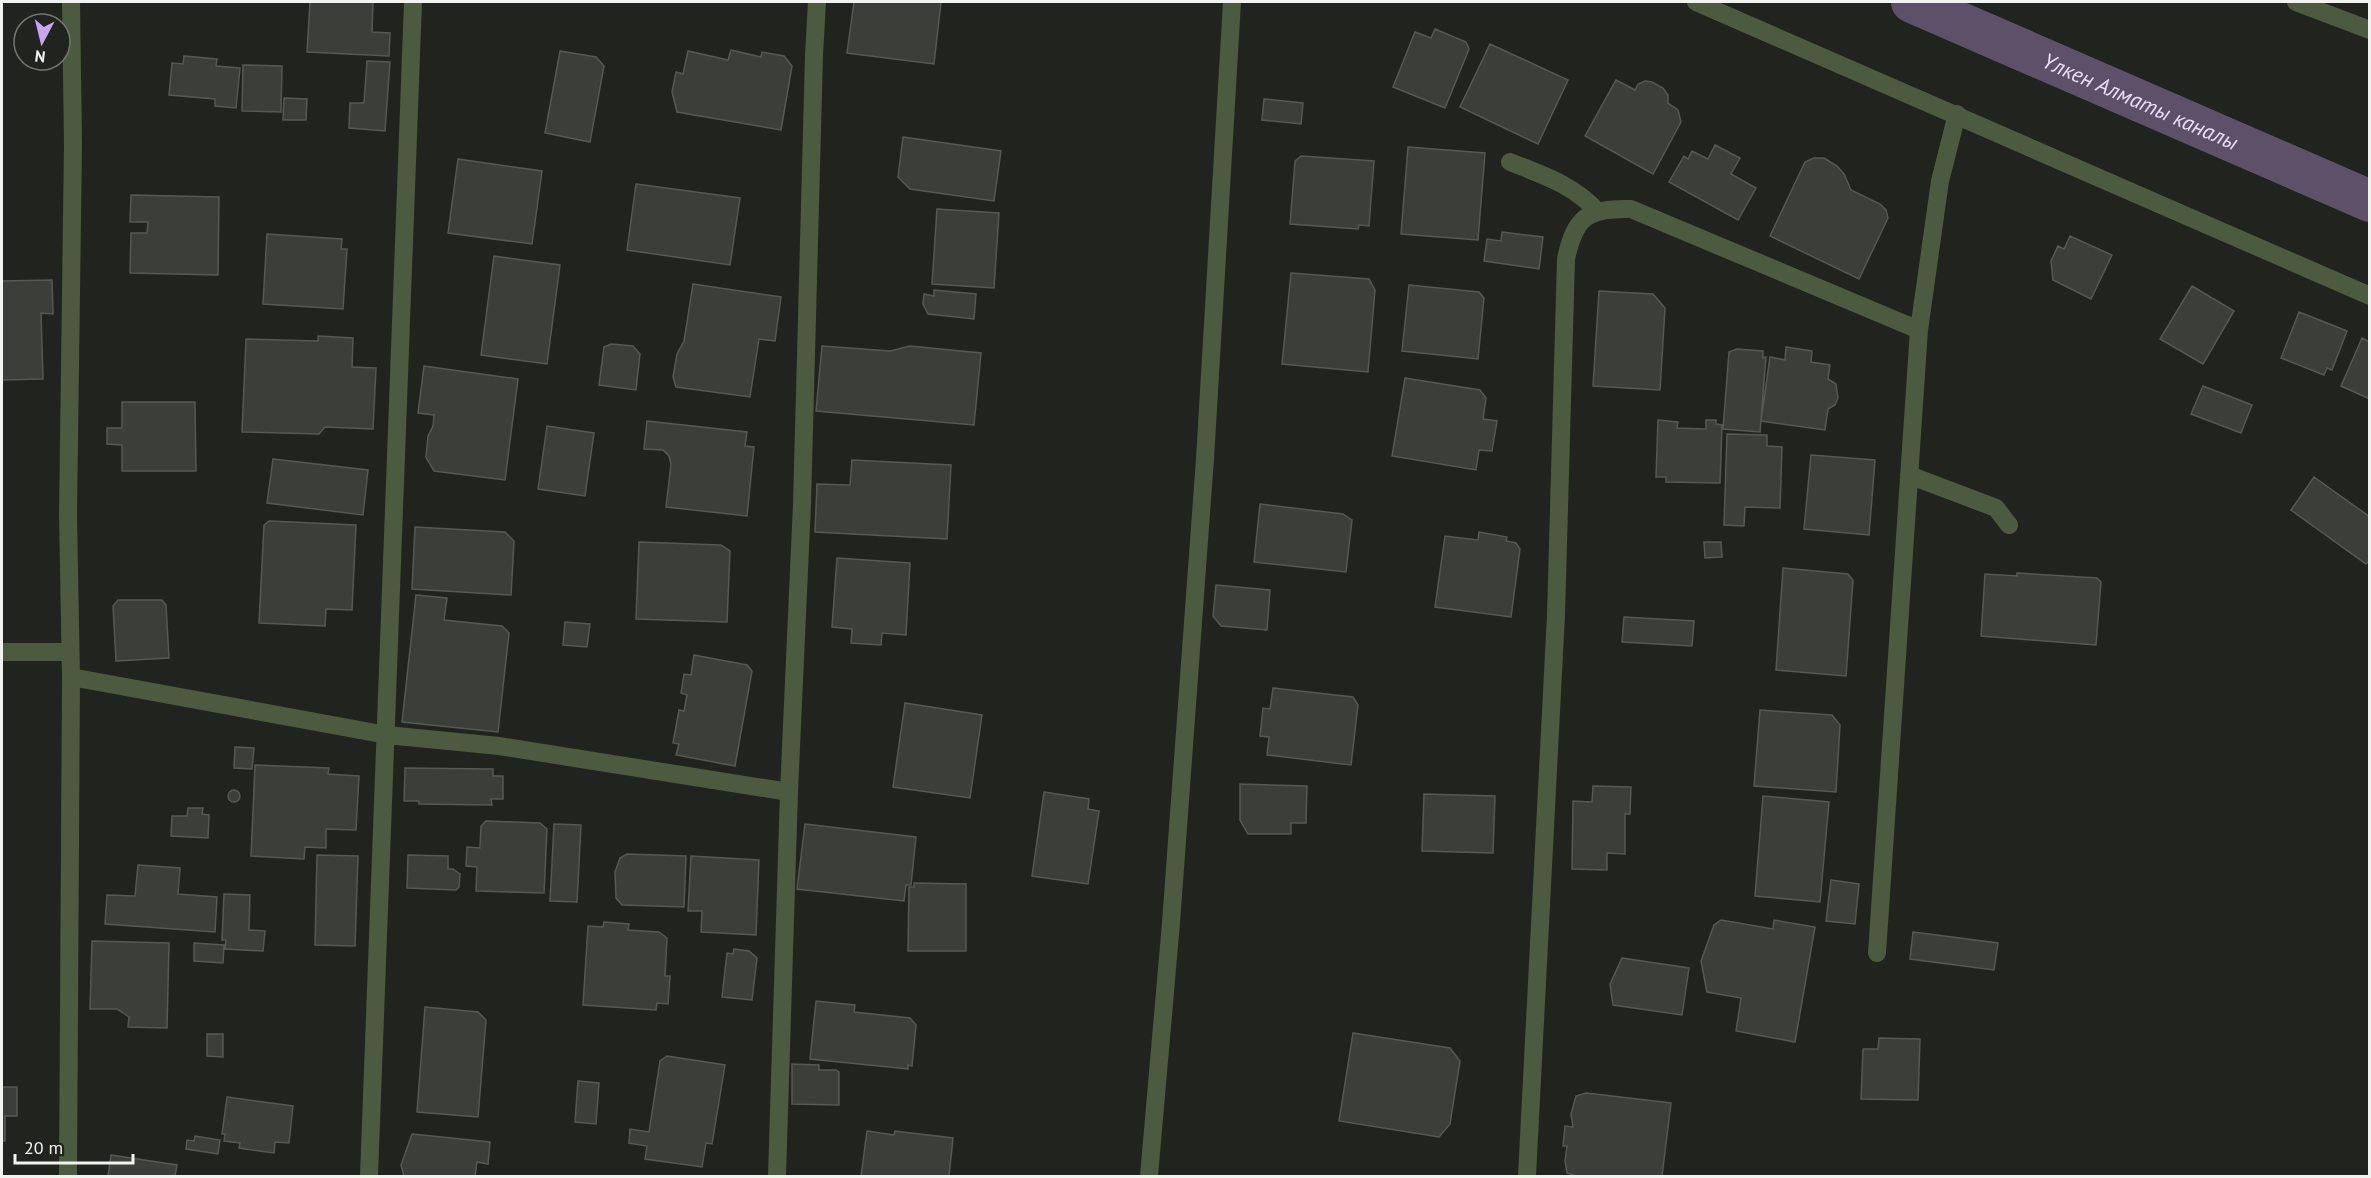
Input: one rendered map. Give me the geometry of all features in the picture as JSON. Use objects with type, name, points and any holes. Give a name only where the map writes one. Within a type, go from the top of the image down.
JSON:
[{"type":"street","points":[[68,1176],[71,677],[68,515],[73,144],[71,2]]},
{"type":"street","points":[[369,1176],[384,764],[387,735],[394,456],[413,2]]},
{"type":"street","points":[[777,1176],[789,792],[802,504],[817,2]]},
{"type":"street","points":[[1149,1176],[1171,923],[1205,459],[1232,2]]},
{"type":"street","points":[[1696,2],[2370,296]]},
{"type":"street","points":[[2296,2],[2370,30]]},
{"type":"street","points":[[1877,953],[1919,330],[1940,181],[1957,114]]},
{"type":"street","points":[[1510,162],[1552,178],[1585,197],[1598,212]]},
{"type":"street","points":[[1527,1176],[1556,615],[1566,259],[1571,236],[1585,216],[1615,209],[1631,209],[1919,330]]},
{"type":"street","points":[[1910,474],[1996,508],[2009,525]]},
{"type":"street","points":[[2,652],[70,652]]},
{"type":"street","points":[[71,677],[224,707],[387,735],[499,746],[789,792]]},
{"type":"building","points":[[310,2],[373,2],[372,32],[390,33],[389,56],[307,52]]},
{"type":"building","points":[[854,2],[941,2],[934,64],[847,53]]},
{"type":"building","points":[[1435,29],[1466,42],[1469,49],[1445,108],[1393,87],[1415,32],[1431,38]]},
{"type":"building","points":[[1490,44],[1568,80],[1538,144],[1460,107]]},
{"type":"building","points":[[731,50],[761,57],[762,52],[784,56],[792,66],[781,130],[677,112],[672,92],[676,72],[683,74],[688,51],[728,60]]},
{"type":"building","points":[[560,51],[596,57],[604,66],[590,142],[545,133]]},
{"type":"building","points":[[184,56],[217,59],[216,66],[240,68],[236,108],[215,106],[215,99],[169,95],[172,63],[183,64]]},
{"type":"building","points":[[367,61],[390,62],[385,131],[349,128],[350,103],[364,103]]},
{"type":"building","points":[[243,65],[282,66],[281,112],[242,111]]},
{"type":"building","points":[[1616,80],[1635,90],[1638,84],[1645,81],[1652,82],[1663,88],[1668,95],[1668,103],[1678,110],[1681,122],[1653,174],[1585,136]]},
{"type":"building","points":[[284,98],[307,99],[306,120],[283,120]]},
{"type":"building","points":[[1264,99],[1303,103],[1301,124],[1262,120]]},
{"type":"building","points":[[903,137],[1001,151],[994,201],[910,189],[898,177]]},
{"type":"building","points":[[1715,145],[1740,158],[1731,174],[1756,188],[1738,220],[1669,182],[1684,156],[1688,159],[1692,151],[1708,159]]},
{"type":"building","points":[[1408,147],[1485,153],[1478,240],[1401,234]]},
{"type":"building","points":[[1301,156],[1374,161],[1369,226],[1359,225],[1358,229],[1290,224],[1295,161]]},
{"type":"building","points":[[1814,158],[1824,158],[1837,166],[1844,174],[1851,190],[1880,204],[1886,210],[1888,218],[1859,279],[1770,236],[1805,162]]},
{"type":"building","points":[[458,159],[542,171],[532,244],[448,233]]},
{"type":"building","points":[[636,184],[740,198],[730,265],[627,250]]},
{"type":"building","points":[[131,195],[219,197],[218,275],[130,273],[131,233],[147,233],[148,222],[130,222]]},
{"type":"building","points":[[937,209],[999,213],[994,288],[932,284]]},
{"type":"building","points":[[1502,232],[1543,237],[1539,269],[1484,261],[1487,239],[1501,241]]},
{"type":"building","points":[[267,234],[342,239],[341,249],[347,249],[343,309],[263,304]]},
{"type":"building","points":[[2070,236],[2112,255],[2091,299],[2053,280],[2051,261],[2058,246],[2064,249]]},
{"type":"building","points":[[494,256],[560,265],[547,364],[481,355]]},
{"type":"building","points":[[1291,273],[1369,279],[1375,290],[1368,372],[1282,364]]},
{"type":"building","points":[[52,280],[53,314],[41,313],[43,379],[2,380],[2,281]]},
{"type":"building","points":[[693,284],[781,297],[775,341],[759,339],[750,397],[676,387],[673,377],[677,354],[684,341]]},
{"type":"building","points":[[1409,285],[1479,292],[1484,298],[1478,359],[1402,351]]},
{"type":"building","points":[[2192,286],[2234,311],[2203,364],[2160,339]]},
{"type":"building","points":[[934,290],[976,294],[974,319],[928,314],[923,304],[924,294],[934,296]]},
{"type":"building","points":[[1599,291],[1653,294],[1665,308],[1660,390],[1593,386]]},
{"type":"building","points":[[2299,312],[2347,331],[2332,370],[2327,368],[2324,375],[2281,358]]},
{"type":"building","points":[[318,336],[353,338],[352,367],[376,368],[373,429],[325,427],[319,434],[242,432],[246,339],[318,341]]},
{"type":"building","points":[[2362,338],[2370,342],[2370,399],[2341,386]]},
{"type":"building","points":[[611,344],[633,346],[640,354],[636,390],[599,385],[604,347]]},
{"type":"building","points":[[822,346],[890,351],[910,346],[981,353],[974,425],[816,411]]},
{"type":"building","points":[[1786,347],[1812,351],[1811,362],[1830,365],[1828,379],[1836,384],[1838,398],[1835,405],[1828,409],[1825,430],[1761,421],[1770,357],[1785,360]]},
{"type":"building","points":[[1737,349],[1763,351],[1763,358],[1766,357],[1760,432],[1723,429],[1729,352]]},
{"type":"building","points":[[424,366],[518,379],[505,480],[434,471],[426,457],[428,436],[433,426],[434,415],[418,413]]},
{"type":"building","points":[[1405,378],[1480,390],[1486,398],[1483,419],[1497,421],[1492,451],[1479,450],[1476,470],[1392,456]]},
{"type":"building","points":[[2203,386],[2252,405],[2241,433],[2191,414]]},
{"type":"building","points":[[122,402],[195,402],[196,471],[122,471],[122,445],[107,444],[107,428],[122,428]]},
{"type":"building","points":[[1658,420],[1678,422],[1677,428],[1706,429],[1706,420],[1716,420],[1716,424],[1722,425],[1720,483],[1666,482],[1666,477],[1656,477]]},
{"type":"building","points":[[647,421],[747,432],[745,446],[754,447],[747,516],[666,507],[671,464],[669,456],[663,450],[644,449]]},
{"type":"building","points":[[547,426],[594,433],[585,496],[538,489]]},
{"type":"building","points":[[1727,434],[1767,435],[1767,446],[1782,447],[1780,508],[1745,507],[1744,526],[1724,525]]},
{"type":"building","points":[[1811,455],[1875,460],[1869,535],[1804,529]]},
{"type":"building","points":[[273,459],[368,470],[363,515],[267,503]]},
{"type":"building","points":[[852,460],[951,465],[947,539],[815,532],[817,484],[850,485]]},
{"type":"building","points":[[2314,477],[2370,517],[2370,560],[2366,564],[2291,510]]},
{"type":"building","points":[[1260,504],[1343,514],[1352,520],[1346,572],[1254,562]]},
{"type":"building","points":[[269,521],[356,525],[352,610],[326,609],[325,626],[259,623],[264,525]]},
{"type":"building","points":[[415,527],[505,532],[514,541],[511,595],[412,589]]},
{"type":"building","points":[[1479,532],[1507,537],[1506,541],[1516,543],[1520,549],[1511,617],[1435,607],[1445,536],[1478,540]]},
{"type":"building","points":[[639,542],[721,545],[730,551],[727,622],[636,619]]},
{"type":"building","points":[[1704,542],[1721,542],[1722,557],[1705,558]]},
{"type":"building","points":[[837,558],[910,563],[906,635],[882,633],[881,645],[851,643],[852,629],[832,627]]},
{"type":"building","points":[[1783,568],[1848,574],[1853,580],[1846,676],[1776,670]]},
{"type":"building","points":[[2017,573],[2097,578],[2101,582],[2096,645],[1981,636],[1985,574],[2017,576]]},
{"type":"building","points":[[1216,585],[1270,590],[1267,630],[1221,626],[1213,616]]},
{"type":"building","points":[[416,595],[447,598],[444,620],[502,626],[509,633],[498,732],[402,722]]},
{"type":"building","points":[[118,600],[162,600],[166,605],[169,658],[116,661],[113,606]]},
{"type":"building","points":[[1624,617],[1694,621],[1692,646],[1622,642]]},
{"type":"building","points":[[565,622],[590,624],[587,647],[563,645]]},
{"type":"building","points":[[694,655],[747,665],[752,671],[735,766],[676,755],[679,744],[673,743],[679,710],[684,711],[687,695],[681,693],[684,674],[691,675]]},
{"type":"building","points":[[1273,688],[1353,697],[1358,705],[1351,765],[1267,755],[1269,737],[1260,736],[1263,708],[1270,709]]},
{"type":"building","points":[[905,703],[982,715],[970,798],[893,787]]},
{"type":"building","points":[[1760,710],[1832,715],[1840,725],[1836,792],[1754,786]]},
{"type":"building","points":[[235,747],[254,748],[252,769],[234,768]]},
{"type":"building","points":[[255,765],[329,768],[328,774],[359,776],[356,830],[326,829],[326,848],[305,847],[304,859],[251,856]]},
{"type":"building","points":[[405,768],[493,769],[493,776],[503,776],[503,799],[491,799],[492,805],[419,804],[419,801],[404,801]]},
{"type":"building","points":[[1240,784],[1307,786],[1306,823],[1291,823],[1291,834],[1248,834],[1240,820]]},
{"type":"building","points":[[1593,786],[1631,787],[1630,814],[1625,814],[1625,854],[1607,853],[1607,870],[1572,869],[1573,801],[1592,802]]},
{"type":"building","points":[[236,790],[240,796],[236,802],[232,802],[228,794]]},
{"type":"building","points":[[1044,792],[1089,799],[1088,809],[1099,811],[1088,884],[1032,876]]},
{"type":"building","points":[[1424,794],[1495,796],[1493,853],[1422,851]]},
{"type":"building","points":[[1763,796],[1829,802],[1820,902],[1755,896]]},
{"type":"building","points":[[188,808],[203,808],[202,814],[209,815],[208,838],[171,836],[172,816],[187,816]]},
{"type":"building","points":[[486,821],[540,823],[547,829],[544,893],[476,891],[477,867],[466,866],[467,847],[480,848],[481,826]]},
{"type":"building","points":[[554,824],[581,825],[577,902],[550,901]]},
{"type":"building","points":[[805,824],[916,837],[911,885],[906,885],[904,901],[797,889]]},
{"type":"building","points":[[627,854],[686,856],[684,907],[622,905],[616,898],[615,872],[620,858]]},
{"type":"building","points":[[317,855],[358,856],[355,946],[315,945]]},
{"type":"building","points":[[408,855],[448,856],[448,869],[453,869],[460,874],[459,887],[456,890],[407,888]]},
{"type":"building","points":[[691,856],[759,860],[756,935],[701,932],[702,911],[688,911]]},
{"type":"building","points":[[138,865],[180,868],[178,894],[217,897],[215,932],[105,924],[107,895],[135,896]]},
{"type":"building","points":[[1831,880],[1859,884],[1855,924],[1826,921]]},
{"type":"building","points":[[914,883],[966,884],[966,951],[908,951],[909,887],[914,887]]},
{"type":"building","points":[[224,894],[250,895],[249,930],[265,931],[263,951],[225,949],[226,940],[222,940]]},
{"type":"building","points":[[1721,920],[1773,929],[1774,920],[1815,927],[1795,1042],[1736,1031],[1741,998],[1707,992],[1701,961],[1714,925]]},
{"type":"building","points":[[604,922],[629,924],[628,930],[659,932],[667,938],[665,976],[670,976],[668,1004],[657,1003],[656,1010],[583,1005],[588,926],[603,927]]},
{"type":"building","points":[[1913,932],[1998,943],[1994,970],[1910,959]]},
{"type":"building","points":[[92,941],[169,943],[167,1028],[128,1027],[129,1017],[117,1009],[90,1009]]},
{"type":"building","points":[[194,943],[224,945],[223,963],[194,961]]},
{"type":"building","points":[[734,949],[749,951],[757,958],[752,1000],[722,997],[727,953],[733,954]]},
{"type":"building","points":[[1622,958],[1689,968],[1682,1015],[1613,1005],[1610,984]]},
{"type":"building","points":[[816,1001],[855,1005],[854,1012],[910,1018],[916,1025],[912,1066],[908,1065],[908,1069],[810,1059]]},
{"type":"building","points":[[425,1007],[478,1012],[486,1020],[478,1117],[417,1112]]},
{"type":"building","points":[[1353,1033],[1450,1048],[1460,1061],[1450,1124],[1439,1137],[1339,1121]]},
{"type":"building","points":[[207,1034],[223,1034],[223,1057],[207,1056]]},
{"type":"building","points":[[1879,1038],[1920,1039],[1918,1100],[1861,1099],[1863,1049],[1878,1049]]},
{"type":"building","points":[[667,1056],[725,1065],[712,1144],[706,1143],[702,1167],[645,1159],[647,1146],[629,1143],[630,1129],[649,1132],[660,1061]]},
{"type":"building","points":[[792,1064],[819,1065],[819,1070],[839,1072],[839,1105],[792,1104]]},
{"type":"building","points":[[578,1081],[599,1083],[596,1124],[575,1122]]},
{"type":"building","points":[[2,1087],[17,1087],[17,1116],[5,1116],[5,1141],[2,1141]]},
{"type":"building","points":[[1586,1093],[1671,1103],[1662,1176],[1576,1176],[1567,1173],[1565,1161],[1567,1146],[1563,1146],[1565,1126],[1573,1127],[1571,1114],[1576,1096]]},
{"type":"building","points":[[227,1097],[293,1106],[289,1143],[275,1142],[274,1153],[239,1148],[240,1143],[224,1141],[225,1134],[222,1134]]},
{"type":"building","points":[[867,1131],[894,1135],[895,1131],[953,1138],[949,1176],[861,1176]]},
{"type":"building","points":[[412,1134],[490,1142],[488,1164],[477,1162],[475,1176],[404,1176],[401,1165]]},
{"type":"building","points":[[195,1136],[220,1140],[218,1154],[186,1149],[187,1140],[194,1141]]},
{"type":"building","points":[[111,1155],[177,1165],[175,1176],[108,1176]]},
{"type":"waterway","name":"Үлкен Алматы каналы","points":[[1912,2],[2370,201]]}]
